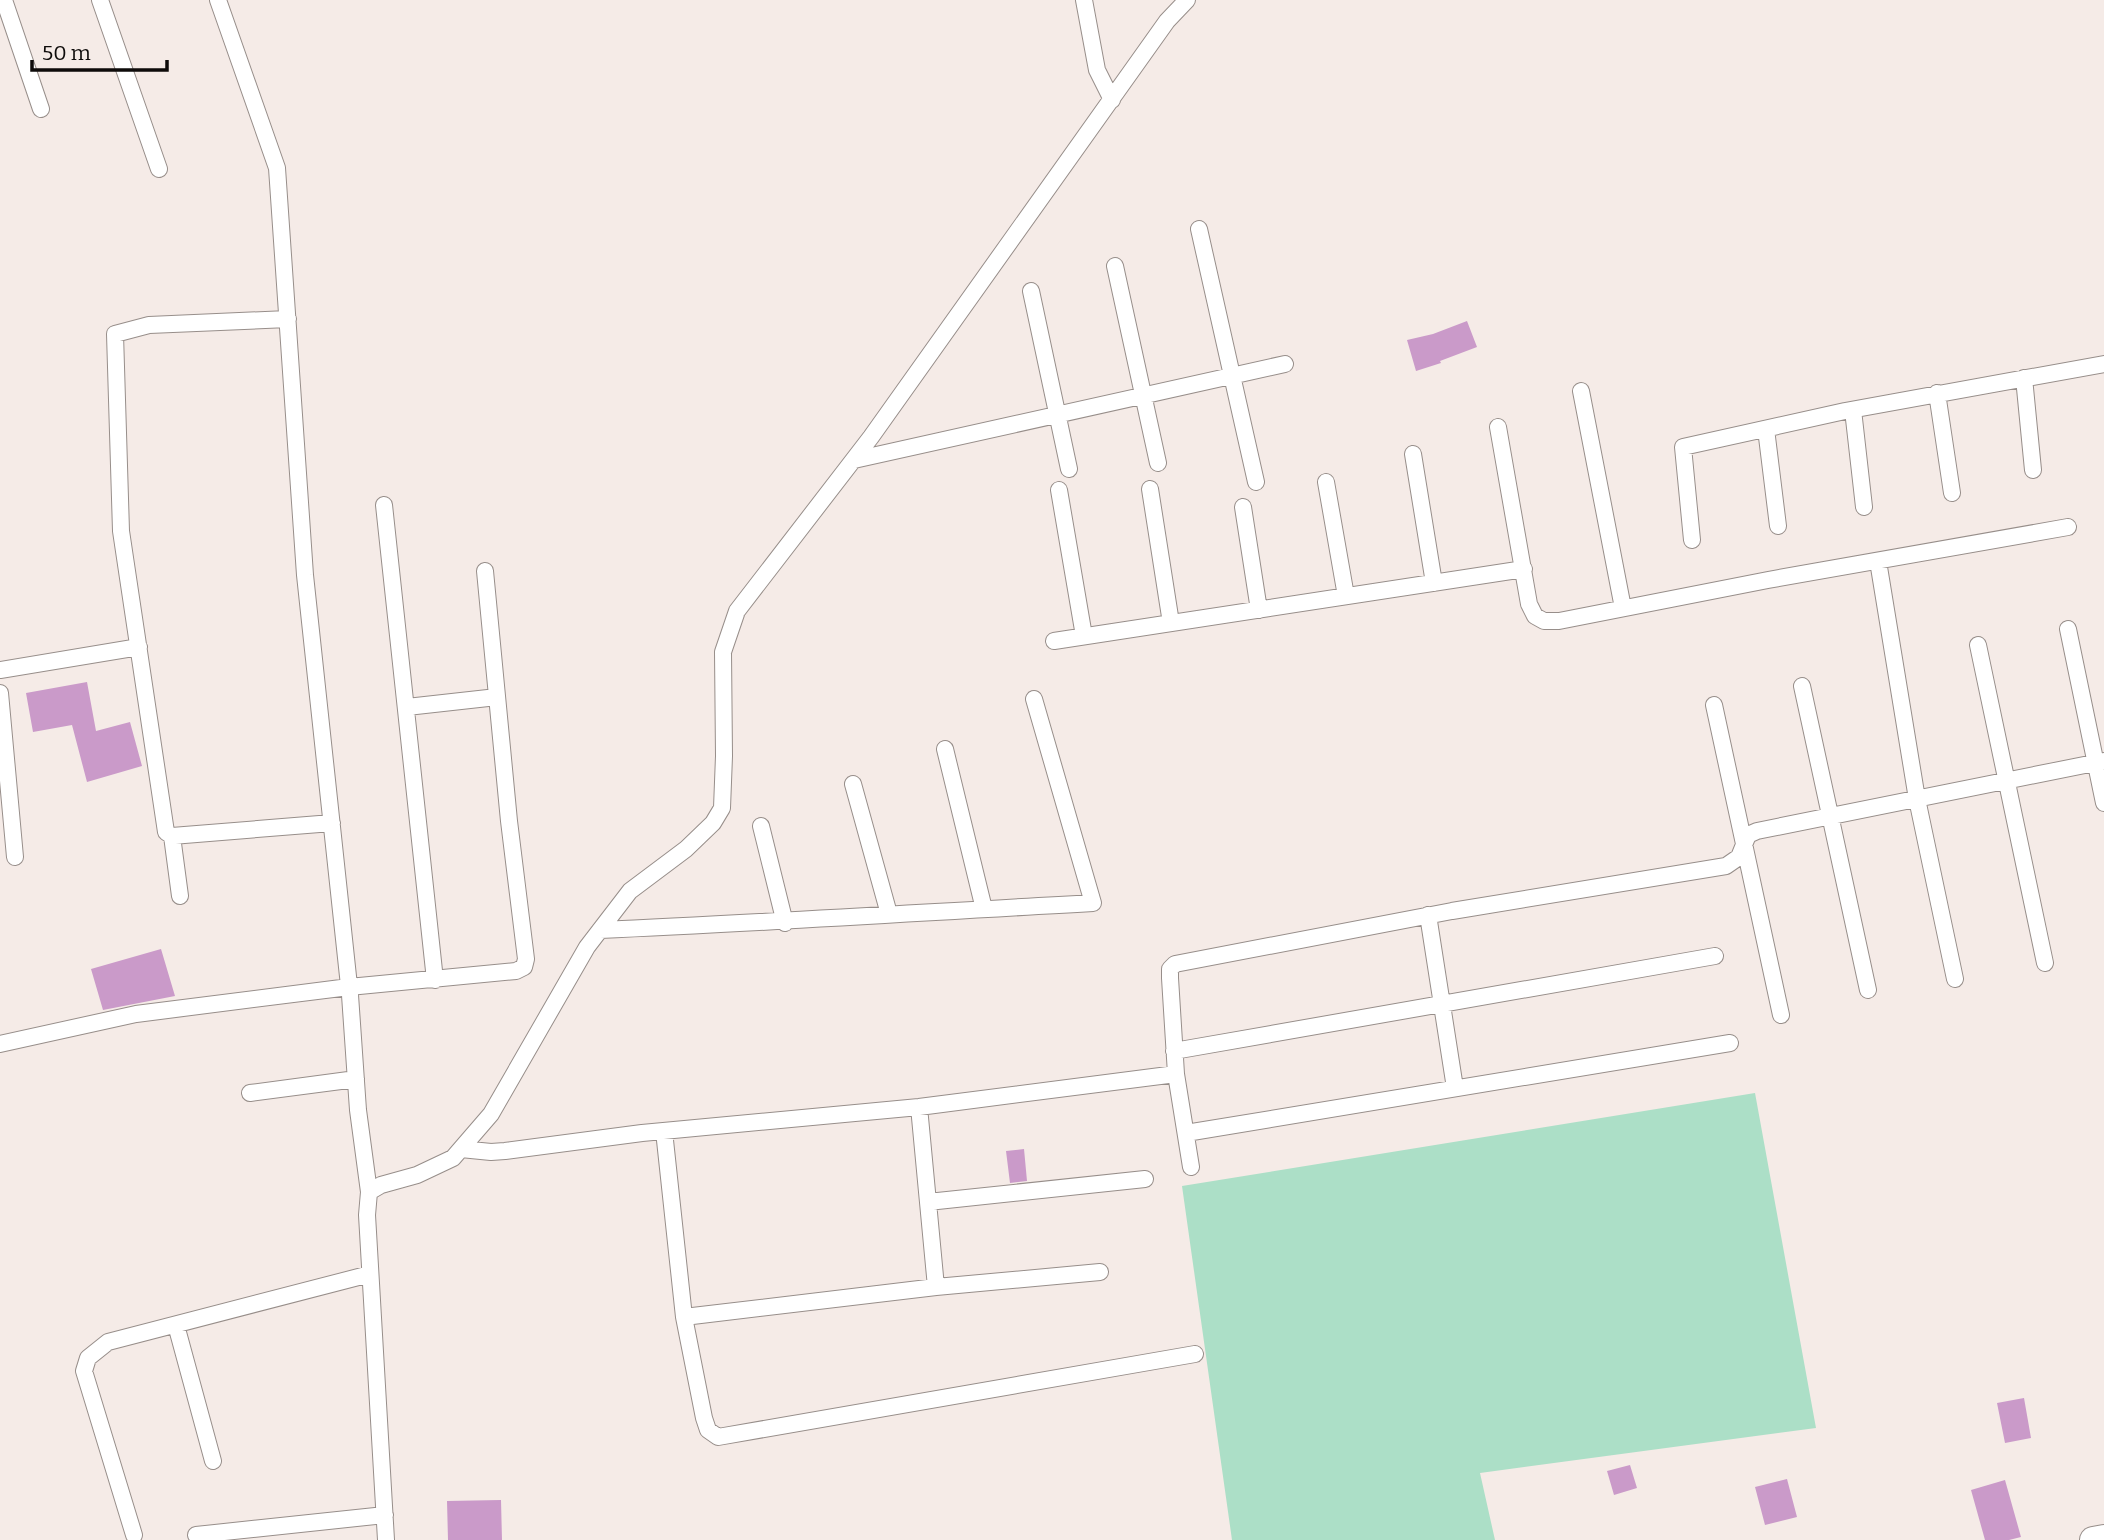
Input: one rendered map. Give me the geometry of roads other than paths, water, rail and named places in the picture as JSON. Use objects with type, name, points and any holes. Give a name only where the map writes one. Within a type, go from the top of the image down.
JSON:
[{"type":"main road","points":[[2093,1540],[2104,1538]]},
{"type":"street","points":[[4,0],[41,108]]},
{"type":"street","points":[[100,0],[159,169]]},
{"type":"street","points":[[218,0],[277,168],[305,575],[349,987],[358,1110],[369,1192],[367,1215],[386,1540]]},
{"type":"street","points":[[1084,0],[1097,70],[1112,100]]},
{"type":"street","points":[[369,1192],[381,1185],[417,1175],[453,1158],[491,1114],[587,947],[630,891],[687,849],[713,824],[722,808],[723,652],[737,611],[854,460],[1167,21],[1187,0]]},
{"type":"street","points":[[1199,229],[1256,482]]},
{"type":"street","points":[[1115,266],[1158,463]]},
{"type":"street","points":[[1031,291],[1069,469]]},
{"type":"street","points":[[288,319],[149,325],[115,334],[121,531],[166,832],[172,836],[332,823]]},
{"type":"street","points":[[854,460],[1285,364]]},
{"type":"street","points":[[1692,540],[1683,447],[1937,393],[2104,364]]},
{"type":"street","points":[[2024,377],[2033,470]]},
{"type":"street","points":[[1581,391],[1623,608]]},
{"type":"street","points":[[1937,393],[1952,494]]},
{"type":"street","points":[[1853,410],[1864,507]]},
{"type":"street","points":[[1498,427],[1530,604],[1535,616],[1544,621],[1559,621],[2068,527]]},
{"type":"street","points":[[1766,429],[1778,526]]},
{"type":"street","points":[[1413,454],[1434,583]]},
{"type":"street","points":[[1326,482],[1346,596]]},
{"type":"street","points":[[1150,489],[1171,623]]},
{"type":"street","points":[[1059,490],[1084,636]]},
{"type":"street","points":[[384,505],[435,980]]},
{"type":"street","points":[[1243,507],[1259,610]]},
{"type":"street","points":[[1878,561],[1917,799],[1955,979]]},
{"type":"street","points":[[1054,641],[1524,569]]},
{"type":"street","points":[[0,1044],[136,1014],[349,987],[516,971],[524,967],[526,959],[509,821],[485,571]]},
{"type":"street","points":[[2068,629],[2100,762],[2104,803]]},
{"type":"street","points":[[1978,645],[2045,963]]},
{"type":"street","points":[[0,670],[139,647]]},
{"type":"street","points":[[1802,686],[1868,990]]},
{"type":"street","points":[[0,693],[15,857]]},
{"type":"street","points":[[407,707],[497,697]]},
{"type":"street","points":[[600,930],[785,923],[889,914],[1093,903],[1034,699]]},
{"type":"street","points":[[1714,705],[1782,1015]]},
{"type":"street","points":[[945,748],[984,909]]},
{"type":"street","points":[[1191,1167],[1174,1051],[1170,969],[1175,964],[1428,915],[1726,866],[1738,857],[1748,835],[1757,831],[2100,762]]},
{"type":"street","points":[[853,784],[889,914]]},
{"type":"street","points":[[761,825],[785,923]]},
{"type":"street","points":[[172,836],[180,896]]},
{"type":"street","points":[[1428,915],[1455,1088]]},
{"type":"street","points":[[1174,1051],[1715,956]]},
{"type":"street","points":[[1186,1133],[1730,1043]]},
{"type":"street","points":[[461,1149],[491,1152],[664,1131],[919,1107],[1176,1074]]},
{"type":"street","points":[[250,1093],[356,1079]]},
{"type":"street","points":[[919,1107],[936,1287]]},
{"type":"street","points":[[664,1131],[684,1317],[704,1418],[708,1430],[718,1437],[1195,1353]]},
{"type":"street","points":[[928,1202],[1145,1179]]},
{"type":"street","points":[[684,1317],[936,1287],[1100,1272]]},
{"type":"street","points":[[134,1535],[84,1371],[88,1358],[108,1342],[370,1274]]},
{"type":"street","points":[[176,1325],[213,1461]]},
{"type":"street","points":[[196,1535],[385,1515]]}]
